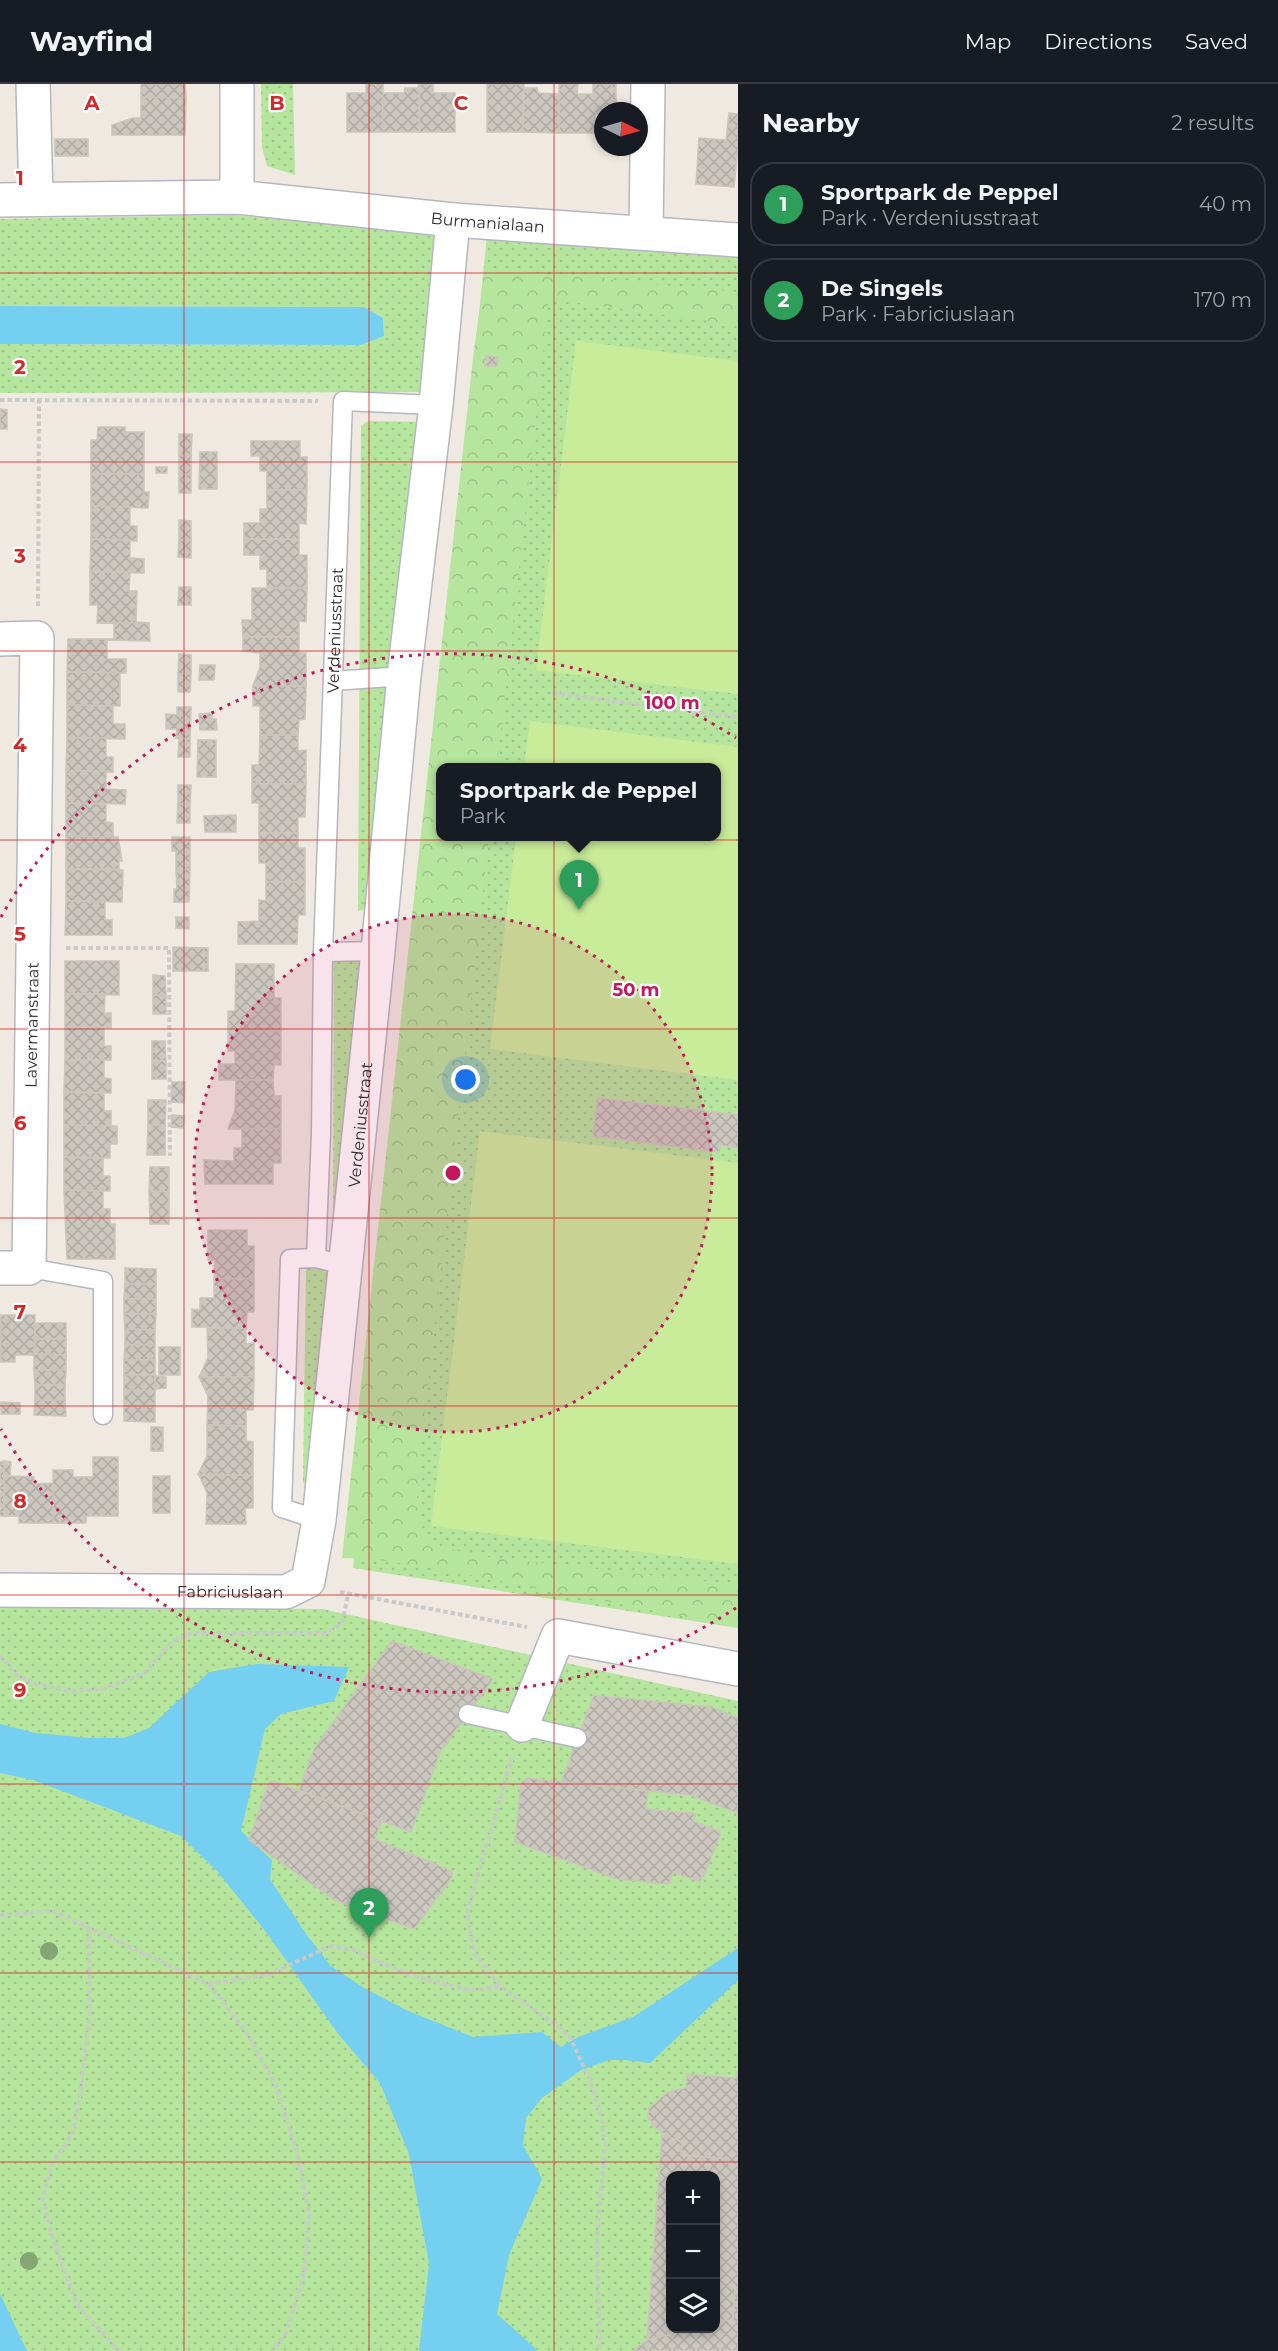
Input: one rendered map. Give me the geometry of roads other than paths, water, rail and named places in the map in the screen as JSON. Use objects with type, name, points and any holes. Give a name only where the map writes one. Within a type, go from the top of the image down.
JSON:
[{"type":"street","points":[[33,84],[36,200]]},
{"type":"street","points":[[237,84],[237,197]]},
{"type":"street","points":[[646,232],[648,84]]},
{"type":"street","name":"Burmanialaan","points":[[0,200],[237,197],[453,219],[738,240]]},
{"type":"street","name":"Verdeniusstraat","points":[[308,1581],[320,1520],[331,1261],[378,951],[404,676],[436,405],[453,219]]},
{"type":"street","name":"Lavermanstraat","points":[[0,639],[38,638],[34,947],[15,1268]]},
{"type":"street","name":"Fabriciuslaan","points":[[0,1590],[286,1592],[308,1581]]},
{"type":"street","points":[[522,1725],[558,1636],[738,1669]]},
{"type":"lane","name":"Verdeniusstraat","points":[[331,1261],[321,1133],[323,952],[343,400],[436,405]]},
{"type":"lane","points":[[333,681],[404,676]]},
{"type":"lane","points":[[323,952],[378,951]]},
{"type":"lane","points":[[320,1520],[282,1508],[290,1259],[331,1261]]},
{"type":"lane","name":"Lavermanstraat","points":[[15,1268],[103,1281],[103,1415]]},
{"type":"lane","points":[[468,1714],[577,1738]]},
{"type":"water","points":[[0,306],[364,307],[383,318],[384,336],[361,345],[0,344]]},
{"type":"water","points":[[256,1664],[349,1667],[334,1701],[281,1714],[265,1729],[241,1831],[272,1860],[270,1879],[306,1934],[331,1966],[364,1988],[408,2011],[473,2037],[542,2032],[561,2047],[578,2037],[633,2017],[738,1948],[738,1980],[650,2063],[609,2060],[581,2070],[542,2098],[526,2118],[523,2145],[542,2179],[509,2255],[497,2314],[536,2351],[419,2351],[429,2264],[409,2154],[380,2083],[339,2035],[266,1932],[217,1871],[181,1836],[33,1780],[0,1773],[0,1724],[36,1733],[88,1738],[124,1738],[149,1728],[209,1672]]},
{"type":"water","points":[[0,2294],[27,2351],[0,2351]]},
{"type":"place","name":"Sportpark de Peppel","points":[[579,910]]},
{"type":"place","name":"De Singels","points":[[369,1938]]}]
